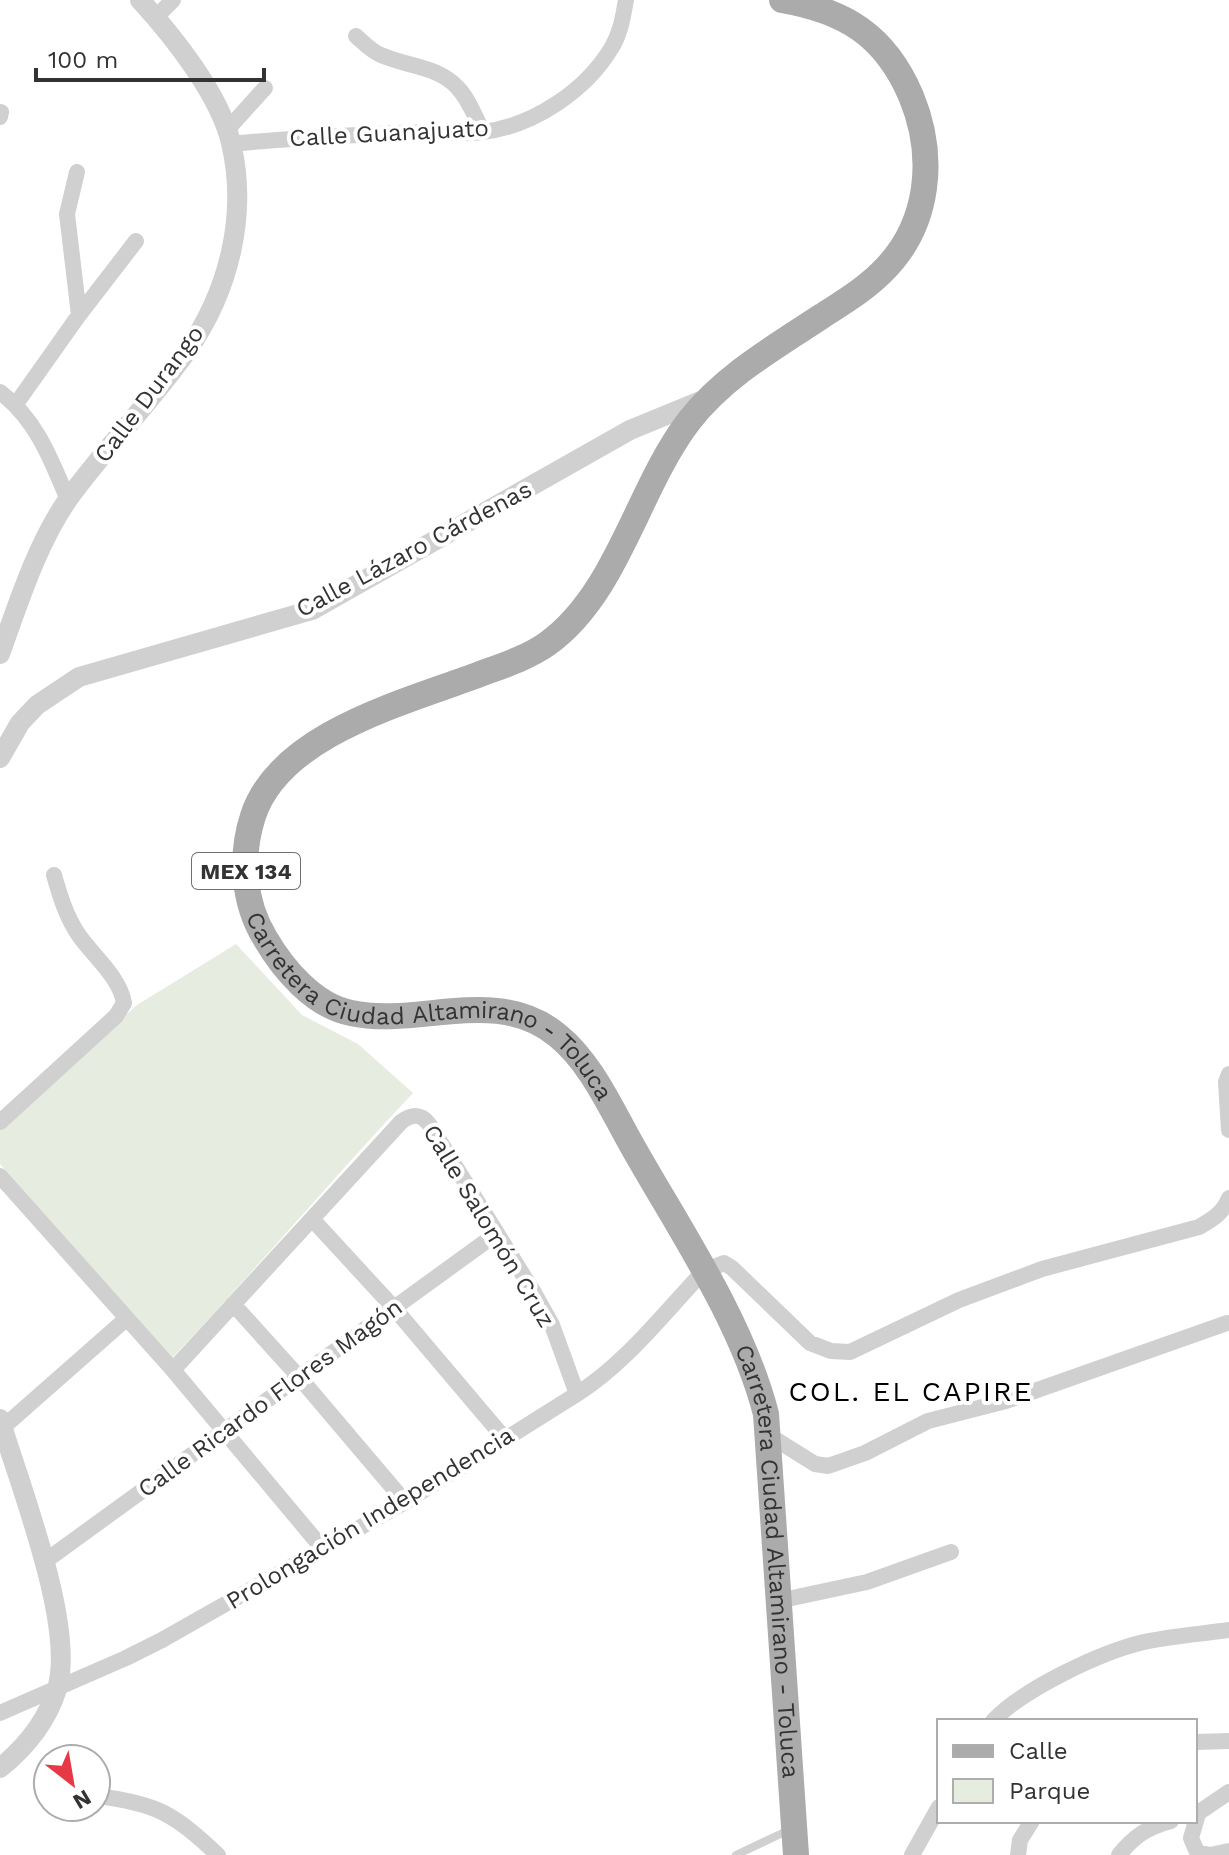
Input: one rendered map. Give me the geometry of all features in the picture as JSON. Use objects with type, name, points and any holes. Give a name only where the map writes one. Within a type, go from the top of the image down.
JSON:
[{"type":"main road","name":"Carretera Ciudad Altamirano - Toluca","points":[[782,0],[818,6],[840,14],[875,40],[900,70],[918,112],[926,152],[927,187],[906,242],[883,272],[856,294],[735,375],[710,397],[687,423],[656,474],[601,584],[576,617],[547,644],[514,662],[358,721],[314,742],[278,772],[255,810],[245,849],[247,888],[255,921],[277,959],[309,992],[346,1013],[385,1017],[487,1008],[528,1018],[557,1034],[587,1068],[704,1271],[750,1362],[766,1414],[796,1855]]},
{"type":"street","name":"Calle Durango","points":[[0,654],[45,541],[68,500],[188,350],[218,296],[235,244],[237,196],[229,137],[194,70],[140,0]]},
{"type":"street","points":[[156,17],[173,0]]},
{"type":"street","name":"Calle Guanajuato","points":[[229,137],[483,132],[521,123],[557,103],[587,77],[611,48],[621,28],[626,0]]},
{"type":"street","points":[[356,36],[384,57],[441,75],[455,84],[483,132]]},
{"type":"street","points":[[229,137],[265,88]]},
{"type":"street","points":[[77,172],[67,214],[79,315]]},
{"type":"street","points":[[16,404],[136,241]]},
{"type":"street","points":[[0,392],[16,404],[39,435],[68,500]]},
{"type":"street","name":"Calle Lázaro Cárdenas","points":[[0,758],[20,723],[37,705],[79,677],[312,610],[630,430],[710,397]]},
{"type":"street","points":[[0,1122],[116,1016],[124,1003],[117,985],[72,925],[61,902],[54,875]]},
{"type":"street","points":[[1229,1074],[1226,1082],[1229,1130]]},
{"type":"street","name":"Calle Salomón Cruz","points":[[313,1220],[408,1117],[421,1116],[429,1124],[533,1291],[552,1325],[577,1394]]},
{"type":"street","points":[[0,1176],[173,1370],[323,1549]]},
{"type":"street","points":[[704,1271],[722,1263],[729,1265],[810,1343],[831,1351],[850,1352],[959,1300],[1042,1269],[1199,1227],[1215,1219],[1229,1198]]},
{"type":"street","points":[[173,1370],[313,1220],[394,1308],[505,1439]]},
{"type":"street","name":"Calle Ricardo Flores Magón","points":[[44,1562],[496,1234]]},
{"type":"street","name":"Prolongación Independencia","points":[[0,1713],[162,1640],[405,1502],[596,1382],[704,1271]]},
{"type":"street","points":[[233,1304],[405,1502]]},
{"type":"street","points":[[0,1768],[19,1753],[34,1734],[58,1687],[61,1662],[60,1628],[44,1562],[1,1426],[126,1319]]},
{"type":"street","points":[[767,1434],[815,1464],[828,1466],[865,1453],[928,1421],[1006,1401],[1227,1323]]},
{"type":"street","points":[[778,1601],[867,1582],[951,1552]]},
{"type":"street","points":[[995,1719],[1026,1693],[1110,1652],[1144,1642],[1229,1630]]},
{"type":"street","points":[[1197,1742],[1229,1741]]},
{"type":"street","points":[[1197,1815],[1229,1792]]},
{"type":"street","points":[[112,1799],[152,1806],[192,1831],[218,1855]]},
{"type":"street","points":[[912,1855],[937,1811]]},
{"type":"street","points":[[1018,1855],[1020,1840],[1031,1823]]},
{"type":"street","points":[[1119,1855],[1132,1838],[1162,1823]]},
{"type":"street","points":[[1195,1823],[1191,1838],[1197,1852],[1210,1855],[1229,1851]]},
{"type":"lane","points":[[736,1855],[793,1828]]},
{"type":"green space","points":[[236,944],[302,1015],[358,1044],[413,1093],[172,1358],[0,1164],[0,1127],[137,1005]]},
{"type":"district","name":"COL. EL CAPIRE","points":[[911,1391]]}]
